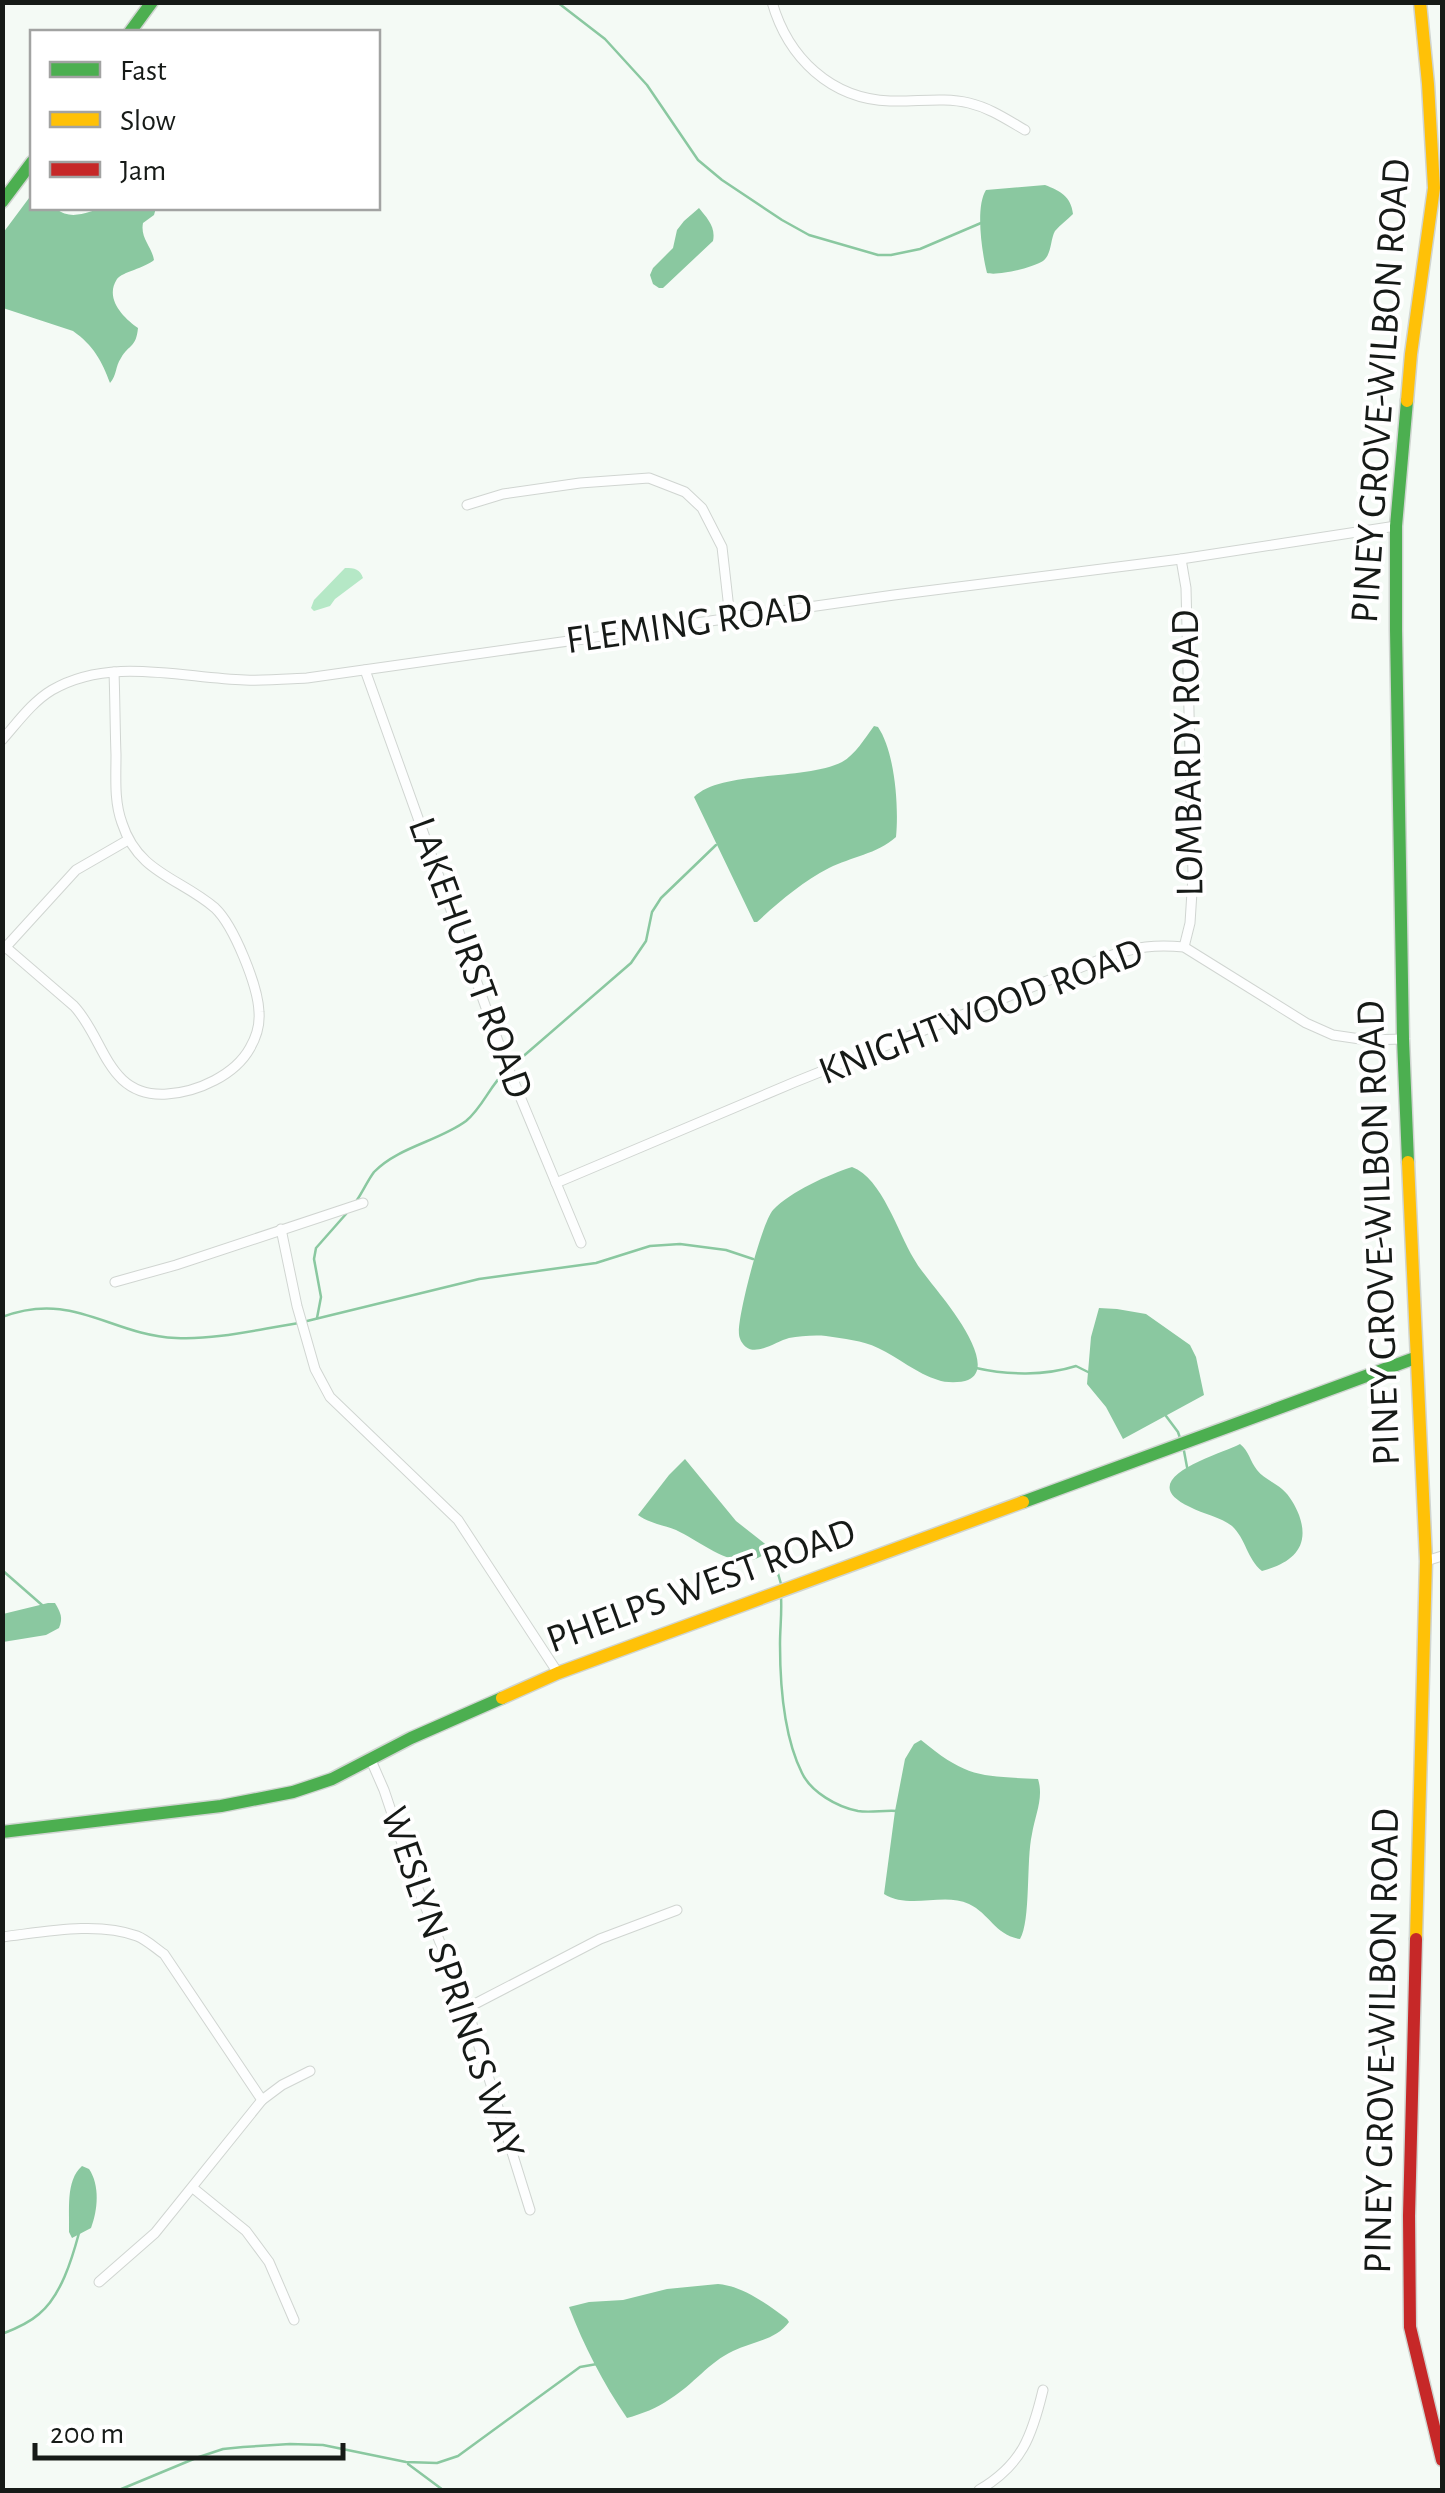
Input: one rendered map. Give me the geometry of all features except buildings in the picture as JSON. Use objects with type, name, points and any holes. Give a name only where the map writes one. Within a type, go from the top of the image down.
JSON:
[{"type":"street","points":[[131,30],[152,2]]},
{"type":"street","points":[[772,2],[778,23],[801,60],[837,87],[886,101],[964,102],[992,110],[1025,130]]},
{"type":"street","name":"PINEY GROVE-WILBON ROAD","points":[[1420,2],[1434,188],[1411,354],[1396,526],[1403,1039],[1426,1561],[1408,2216],[1410,2327],[1442,2452]]},
{"type":"street","points":[[2,202],[30,165]]},
{"type":"street","points":[[468,505],[502,494],[649,478],[685,492],[702,508],[722,547],[730,618]]},
{"type":"street","name":"FLEMING ROAD","points":[[2,740],[53,689],[69,681],[114,672],[244,680],[308,678],[1396,526]]},
{"type":"street","name":"LOMBARDY ROAD","points":[[1181,559],[1186,588],[1193,876],[1184,947]]},
{"type":"street","name":"LAKEHURST ROAD","points":[[365,670],[504,1058],[580,1244]]},
{"type":"street","points":[[114,672],[118,808],[128,840],[151,868],[220,914],[236,940],[258,998],[260,1024],[247,1054],[222,1077],[178,1092],[155,1094],[128,1084],[108,1063],[84,1016],[4,948],[76,870],[128,840]]},
{"type":"street","name":"KNIGHTWOOD ROAD","points":[[556,1183],[795,1082],[1140,946],[1184,947],[1306,1023],[1333,1035],[1403,1039]]},
{"type":"street","points":[[116,1282],[363,1202]]},
{"type":"street","points":[[281,1229],[315,1369],[330,1398],[458,1520],[558,1673]]},
{"type":"street","name":"PHELPS WEST ROAD","points":[[2,1832],[260,1800],[332,1779],[558,1673],[1415,1358]]},
{"type":"street","points":[[1426,1561],[1442,1556]]},
{"type":"street","name":"WESLYN SPRINGS WAY","points":[[370,1758],[414,1879],[468,2008],[530,2210]]},
{"type":"street","points":[[468,2008],[600,1938],[677,1910]]},
{"type":"street","points":[[2,1937],[65,1929],[118,1931],[141,1937],[164,1954],[262,2100]]},
{"type":"street","points":[[99,2282],[155,2233],[262,2100],[310,2071]]},
{"type":"street","points":[[193,2188],[246,2232],[269,2262],[294,2320]]},
{"type":"street","points":[[979,2490],[1016,2460],[1034,2429],[1043,2390]]},
{"type":"shaded area","points":[[1045,185],[1064,195],[1073,214],[1055,231],[1046,258],[1023,269],[987,273],[980,218],[986,190]]},
{"type":"shaded area","points":[[30,197],[30,210],[81,214],[97,210],[155,210],[143,223],[154,260],[120,277],[114,286],[117,307],[138,328],[136,339],[121,358],[110,383],[96,354],[73,331],[3,308],[3,233]]},
{"type":"shaded area","points":[[699,208],[712,227],[713,241],[659,288],[650,275],[653,268],[673,248],[677,230]]},
{"type":"shaded area","points":[[345,568],[357,570],[363,578],[330,606],[314,611],[314,600]]},
{"type":"shaded area","points":[[874,726],[884,738],[892,765],[896,837],[819,873],[754,922],[694,797],[723,783],[807,772],[842,762]]},
{"type":"shaded area","points":[[852,1167],[863,1173],[881,1194],[916,1262],[966,1332],[978,1361],[976,1372],[968,1380],[938,1380],[878,1348],[853,1340],[803,1336],[756,1350],[741,1341],[739,1324],[746,1290],[773,1210],[800,1190]]},
{"type":"shaded area","points":[[1099,1308],[1146,1314],[1190,1345],[1204,1395],[1123,1439],[1106,1407],[1087,1384],[1091,1337]]},
{"type":"shaded area","points":[[1240,1444],[1259,1473],[1290,1498],[1302,1527],[1296,1552],[1282,1564],[1262,1571],[1232,1526],[1174,1497],[1170,1487],[1185,1469]]},
{"type":"shaded area","points":[[685,1459],[736,1521],[770,1550],[759,1558],[735,1559],[638,1515]]},
{"type":"shaded area","points":[[55,1603],[59,1610],[59,1628],[46,1635],[3,1642],[3,1614]]},
{"type":"shaded area","points":[[921,1740],[951,1762],[975,1773],[1038,1779],[1040,1800],[1030,1845],[1026,1919],[1020,1939],[998,1929],[969,1904],[948,1900],[905,1901],[884,1894],[905,1759]]},
{"type":"shaded area","points":[[82,2166],[93,2175],[96,2206],[91,2228],[72,2238],[71,2188]]},
{"type":"shaded area","points":[[718,2284],[754,2297],[789,2322],[771,2337],[724,2356],[665,2402],[627,2418],[595,2364],[569,2307]]},
{"type":"waterway","points":[[557,2],[605,39],[647,85],[698,160],[722,180],[809,235],[878,255],[891,255],[920,249],[981,223]]},
{"type":"waterway","points":[[512,1066],[631,963],[646,941],[652,912],[661,898],[716,845]]},
{"type":"waterway","points":[[357,1200],[384,1163],[466,1121],[506,1071]]},
{"type":"waterway","points":[[317,1318],[321,1297],[314,1259],[316,1248],[346,1214]]},
{"type":"waterway","points":[[307,1321],[479,1279],[596,1263],[650,1246],[680,1244],[726,1250],[753,1259]]},
{"type":"waterway","points":[[2,1317],[50,1308],[176,1338],[222,1336],[299,1323]]},
{"type":"waterway","points":[[976,1368],[1026,1373],[1076,1366],[1090,1373]]},
{"type":"waterway","points":[[1166,1416],[1180,1438]]},
{"type":"waterway","points":[[1184,1451],[1187,1467]]},
{"type":"waterway","points":[[763,1553],[775,1563],[781,1584]]},
{"type":"waterway","points":[[2,1570],[42,1605]]},
{"type":"waterway","points":[[781,1597],[784,1710],[802,1773],[818,1792],[842,1806],[863,1812],[897,1811]]},
{"type":"waterway","points":[[2,2334],[31,2320],[54,2297],[79,2233]]},
{"type":"waterway","points":[[119,2490],[196,2458],[243,2447],[323,2445],[406,2462],[437,2463],[458,2456],[580,2367],[597,2364]]},
{"type":"waterway","points":[[408,2464],[443,2490]]},
{"type":"traffic: fast","points":[[131,30],[152,2]]},
{"type":"traffic: fast","points":[[2,202],[30,165]]},
{"type":"traffic: fast","points":[[1407,401],[1396,526],[1396,630],[1408,1162]]},
{"type":"traffic: fast","points":[[1023,1502],[1415,1358]]},
{"type":"traffic: fast","points":[[2,1832],[221,1806],[293,1792],[332,1779],[411,1738],[502,1698]]},
{"type":"traffic: slow","points":[[1407,401],[1434,188],[1420,2]]},
{"type":"traffic: slow","points":[[1408,1162],[1426,1561],[1416,1939]]},
{"type":"traffic: slow","points":[[502,1698],[558,1673],[1023,1502]]},
{"type":"traffic: jam","points":[[1416,1939],[1410,2327],[1442,2460]]}]
